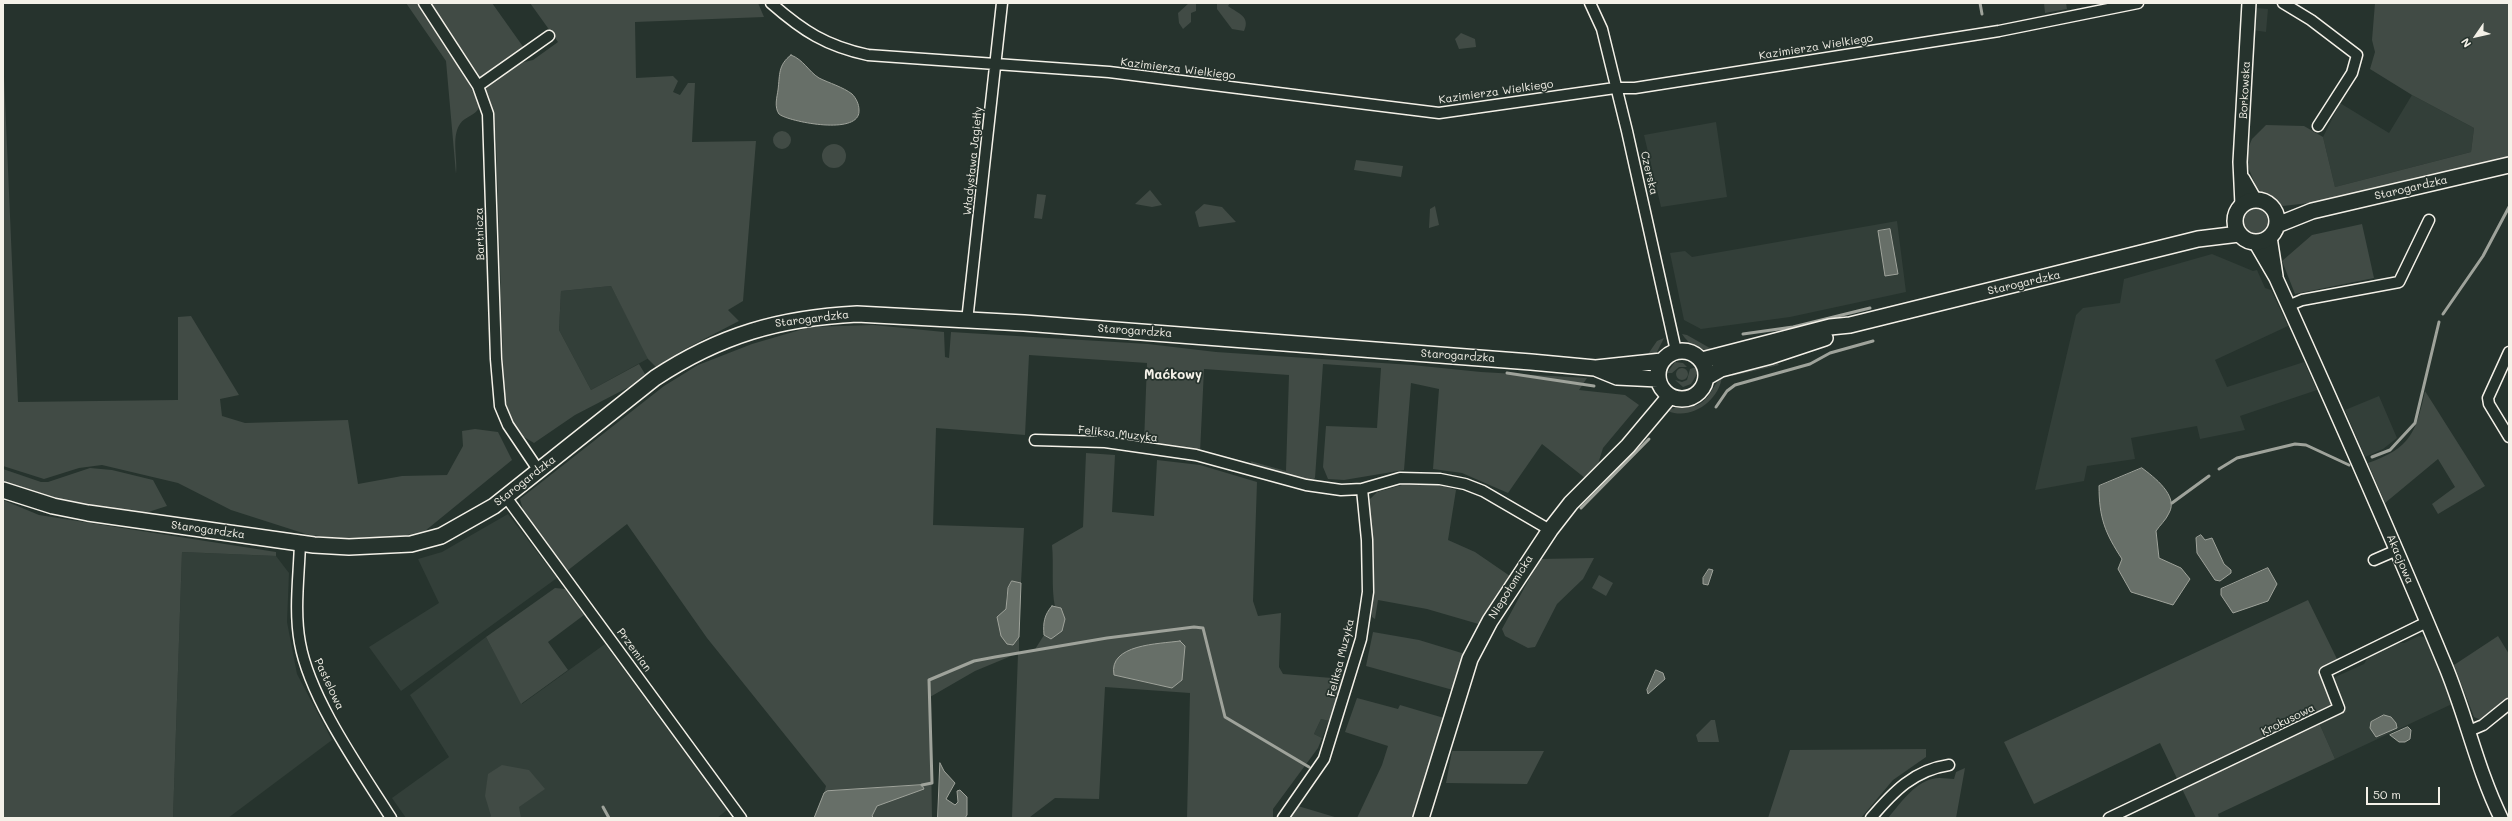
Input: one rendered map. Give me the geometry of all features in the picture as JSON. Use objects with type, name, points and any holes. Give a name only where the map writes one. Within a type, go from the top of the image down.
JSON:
[{"type":"main road","name":"Starogardzka","points":[[2274,225],[2312,211],[2509,165]]},
{"type":"main road","points":[[2248,202],[2267,202],[2274,225],[2255,242],[2249,241],[2237,227],[2248,202]]},
{"type":"main road","name":"Starogardzka","points":[[1702,360],[1830,327],[1850,325],[2198,239],[2237,227]]},
{"type":"main road","name":"Starogardzka","points":[[3,490],[53,506],[88,513],[300,543],[350,547],[411,544],[441,536],[464,525],[506,497],[655,378],[711,346],[746,332],[805,318],[857,314],[1304,343],[1595,368],[1662,361]]},
{"type":"main road","name":"Starogardzka","points":[[1707,377],[1722,369],[1771,356],[1832,335],[1850,325]]},
{"type":"main road","points":[[1676,351],[1690,352],[1702,360],[1707,377],[1702,388],[1694,397],[1677,399],[1664,392],[1658,379],[1662,361],[1676,351]]},
{"type":"main road","name":"Starogardzka","points":[[1595,368],[1618,377],[1658,379]]},
{"type":"main road","name":"Niepołomicka","points":[[1421,818],[1470,659],[1495,612],[1550,530],[1572,503],[1628,446],[1670,396]]},
{"type":"street","name":"Bartnicza","points":[[424,3],[478,86],[488,114],[496,352],[500,406],[508,425],[539,471]]},
{"type":"street","name":"Kazimierza Wielkiego","points":[[771,3],[805,32],[831,45],[856,52],[888,58],[1109,72],[1439,113],[1615,88],[1635,88],[1955,38],[2138,3]]},
{"type":"street","name":"Władysława Jagiełły","points":[[967,321],[1002,3]]},
{"type":"street","name":"Czerska","points":[[1590,3],[1602,29],[1615,88],[1641,188],[1676,351]]},
{"type":"street","name":"Borkowska","points":[[2248,202],[2240,162],[2249,3]]},
{"type":"street","points":[[2283,3],[2311,20],[2358,55],[2352,73],[2318,126]]},
{"type":"street","points":[[478,86],[549,36]]},
{"type":"street","points":[[2288,306],[2302,300],[2399,282],[2429,220]]},
{"type":"street","name":"Akacjowa","points":[[2274,225],[2276,278]]},
{"type":"street","name":"Akacjowa","points":[[2255,242],[2276,278],[2397,550],[2427,622],[2469,731],[2498,817]]},
{"type":"street","points":[[2509,352],[2488,398],[2489,404],[2509,437]]},
{"type":"street","name":"Feliksa Muzyka","points":[[1035,440],[1105,442],[1196,455],[1306,485],[1342,490],[1362,489],[1400,478],[1440,479],[1465,484],[1483,491],[1550,530]]},
{"type":"street","name":"Feliksa Muzyka","points":[[1283,818],[1324,759],[1361,639],[1368,592],[1368,540],[1362,489]]},
{"type":"street","name":"Przemian","points":[[506,497],[741,818]]},
{"type":"street","name":"Pastelowa","points":[[300,543],[298,624],[304,658],[317,692],[368,784],[391,818]]},
{"type":"street","points":[[2374,560],[2397,550]]},
{"type":"street","name":"Krokusowa","points":[[2109,818],[2339,708],[2325,672],[2427,622]]},
{"type":"street","points":[[2469,731],[2483,725],[2509,704]]},
{"type":"street","points":[[1871,818],[1906,781],[1935,767],[1949,765]]},
{"type":"shaded area","points":[[406,3],[420,3],[462,70],[480,106],[476,112],[462,121],[457,129],[455,142],[456,174],[446,61]]},
{"type":"shaded area","points":[[431,3],[492,3],[524,48],[483,80],[479,79],[437,18]]},
{"type":"shaded area","points":[[530,3],[758,3],[764,17],[635,22],[636,78],[673,76],[678,81],[673,92],[680,95],[688,83],[695,83],[692,142],[756,141],[743,301],[728,310],[739,321],[683,350],[656,367],[648,359],[611,286],[561,291],[559,330],[591,390],[639,364],[645,374],[629,387],[575,415],[534,443],[524,437],[523,438],[513,422],[508,411],[504,393],[496,139],[493,117],[483,87],[511,65],[533,60],[558,42]]},
{"type":"shaded area","points":[[1189,3],[1196,3],[1196,11],[1191,13],[1191,22],[1183,29],[1179,23],[1178,13]]},
{"type":"shaded area","points":[[1217,3],[1230,3],[1228,6],[1239,13],[1246,22],[1244,31],[1232,29],[1217,9]]},
{"type":"shaded area","points":[[2044,3],[2066,3],[2067,9],[2045,13]]},
{"type":"shaded area","points":[[2375,3],[2509,3],[2509,159],[2335,200],[2283,206],[2257,189],[2246,162],[2246,153],[2252,139],[2266,125],[2304,126],[2323,137],[2335,187],[2471,152],[2474,128],[2412,95],[2370,69],[2375,52],[2372,40]]},
{"type":"shaded area","points":[[2256,8],[2268,9],[2266,32],[2253,30]]},
{"type":"shaded area","points":[[1461,33],[1475,39],[1476,47],[1459,49],[1455,39]]},
{"type":"shaded area","points":[[3,53],[18,402],[178,400],[178,317],[191,316],[239,395],[220,399],[222,416],[245,423],[348,420],[358,484],[402,476],[447,475],[463,446],[462,431],[475,429],[498,432],[512,460],[425,531],[404,536],[353,539],[309,535],[231,510],[178,483],[102,465],[79,468],[44,479],[3,466]]},
{"type":"shaded area","points":[[791,55],[803,63],[819,78],[852,94],[856,99],[859,110],[856,118],[848,123],[822,125],[795,120],[779,114],[777,111],[776,102],[780,70],[784,62]]},
{"type":"shaded area","points":[[2412,95],[2474,128],[2471,152],[2335,187],[2323,137],[2340,103],[2389,133]]},
{"type":"shaded area","points":[[1716,122],[1727,197],[1661,207],[1644,135]]},
{"type":"shaded area","points":[[782,131],[786,132],[790,136],[790,144],[786,148],[782,149],[778,148],[774,144],[773,140],[774,136],[778,132]]},
{"type":"shaded area","points":[[834,144],[843,147],[846,156],[843,165],[834,168],[825,165],[822,156],[825,147]]},
{"type":"shaded area","points":[[1356,160],[1403,166],[1401,177],[1354,170]]},
{"type":"shaded area","points":[[1150,190],[1162,205],[1152,207],[1135,204]]},
{"type":"shaded area","points":[[1037,194],[1046,195],[1042,219],[1034,218]]},
{"type":"shaded area","points":[[1204,204],[1222,207],[1236,222],[1199,227],[1195,212]]},
{"type":"shaded area","points":[[1435,206],[1439,225],[1429,228],[1430,209]]},
{"type":"shaded area","points":[[2256,209],[2265,213],[2269,222],[2265,231],[2256,235],[2247,231],[2243,222],[2247,213]]},
{"type":"shaded area","points":[[1897,221],[1906,292],[1790,317],[1701,329],[1684,320],[1670,253],[1685,251],[1692,257]]},
{"type":"shaded area","points":[[2362,224],[2374,278],[2295,294],[2282,261],[2312,235]]},
{"type":"shaded area","points":[[1890,229],[1898,274],[1885,276],[1878,231]]},
{"type":"shaded area","points":[[2212,254],[2253,271],[2257,270],[2265,288],[2271,290],[2288,326],[2215,360],[2227,387],[2304,362],[2317,390],[2240,416],[2245,430],[2200,439],[2197,426],[2131,438],[2135,459],[2087,466],[2084,481],[2035,490],[2076,315],[2083,308],[2120,303],[2124,279]]},
{"type":"shaded area","points":[[611,286],[649,358],[591,390],[559,330],[561,291]]},
{"type":"shaded area","points":[[873,325],[944,332],[945,357],[949,358],[951,332],[1148,344],[1216,352],[1412,365],[1481,372],[1587,378],[1579,390],[1625,395],[1639,405],[1603,448],[1598,464],[1585,478],[1542,444],[1508,493],[1462,473],[1433,469],[1439,389],[1411,383],[1404,470],[1344,480],[1328,479],[1323,467],[1326,426],[1377,428],[1381,368],[1323,364],[1315,478],[1310,481],[1254,466],[1250,461],[1286,471],[1289,375],[1204,369],[1200,453],[1144,443],[1147,363],[1029,355],[1025,435],[936,428],[933,525],[1024,528],[1021,583],[1012,581],[1008,588],[1006,603],[1008,618],[1016,641],[1019,637],[1019,653],[1034,651],[1044,635],[1051,639],[1061,608],[1055,607],[1052,545],[1083,527],[1086,453],[1115,455],[1112,512],[1154,516],[1157,460],[1200,465],[1257,482],[1253,601],[1258,616],[1281,613],[1279,667],[1283,674],[1344,679],[1329,721],[1321,719],[1314,734],[1322,738],[1318,748],[1273,809],[1273,818],[1187,818],[1190,693],[1105,687],[1099,799],[1055,798],[1030,817],[1012,817],[1018,654],[1016,654],[975,671],[930,697],[932,818],[874,818],[872,816],[877,806],[884,802],[827,791],[824,793],[826,786],[707,638],[627,524],[567,571],[524,514],[520,499],[664,386],[698,365],[752,344],[810,327]],"holes":[[[1185,646],[1182,680],[1172,688],[1114,675]]]},
{"type":"shaded area","points":[[1682,334],[1687,335],[1715,351],[1696,347]]},
{"type":"shaded area","points":[[1664,338],[1657,352],[1646,357],[1657,341]]},
{"type":"shaded area","points":[[1675,362],[1683,363],[1687,367],[1679,367],[1672,373],[1667,373]]},
{"type":"shaded area","points":[[1778,363],[1779,365],[1732,376],[1731,372],[1744,367]]},
{"type":"shaded area","points":[[1696,367],[1697,374],[1691,384],[1683,387],[1675,380],[1682,382],[1687,380],[1690,369]]},
{"type":"shaded area","points":[[1680,368],[1684,368],[1688,374],[1684,380],[1680,380],[1676,376],[1676,372]]},
{"type":"shaded area","points":[[1722,376],[1716,393],[1703,406],[1695,411],[1686,413],[1668,411],[1674,408],[1692,407],[1700,404],[1704,401]]},
{"type":"shaded area","points":[[2425,391],[2485,486],[2438,514],[2432,504],[2455,487],[2438,459],[2385,503],[2368,463],[2394,451],[2409,437],[2418,417]]},
{"type":"shaded area","points":[[2379,396],[2397,438],[2383,449],[2365,457],[2345,410]]},
{"type":"shaded area","points":[[90,468],[112,470],[153,480],[167,506],[142,514],[83,506],[3,484],[3,469],[41,482],[48,482]]},
{"type":"shaded area","points":[[2142,468],[2153,476],[2164,488],[2171,500],[2169,513],[2156,531],[2159,558],[2181,568],[2190,579],[2173,605],[2131,592],[2118,569],[2122,559],[2111,541],[2104,525],[2100,507],[2099,486]]},
{"type":"shaded area","points":[[1436,483],[1456,490],[1448,540],[1475,552],[1510,576],[1482,625],[1427,609],[1378,600],[1375,619],[1372,617],[1372,574],[1368,501],[1377,492],[1402,485]]},
{"type":"shaded area","points":[[3,500],[39,515],[276,552],[276,556],[182,552],[173,818],[3,818]]},
{"type":"shaded area","points":[[508,514],[557,578],[401,691],[369,647],[439,603],[418,559],[442,552]]},
{"type":"shaded area","points":[[2201,535],[2205,540],[2212,538],[2224,564],[2231,570],[2231,573],[2220,581],[2215,580],[2197,553],[2196,538]]},
{"type":"shaded area","points":[[182,552],[276,556],[289,573],[287,622],[297,674],[332,740],[228,818],[173,818]]},
{"type":"shaded area","points":[[1594,558],[1583,579],[1557,604],[1535,647],[1528,648],[1505,636],[1502,629],[1540,559]]},
{"type":"shaded area","points":[[2268,568],[2277,584],[2268,601],[2233,613],[2221,595],[2221,589]]},
{"type":"shaded area","points":[[1709,569],[1713,570],[1708,585],[1703,584],[1703,578]]},
{"type":"shaded area","points":[[1599,575],[1613,583],[1606,596],[1592,588]]},
{"type":"shaded area","points":[[1012,581],[1021,583],[1019,637],[1013,645],[1007,644],[1001,636],[997,617],[1006,609],[1008,588]]},
{"type":"shaded area","points":[[555,588],[565,589],[584,615],[548,642],[568,670],[521,704],[486,637]]},
{"type":"shaded area","points":[[2308,600],[2337,659],[2333,678],[2347,712],[2320,725],[2335,759],[2218,814],[2219,818],[2196,818],[2160,743],[2034,804],[2004,742]]},
{"type":"shaded area","points":[[1052,606],[1061,608],[1065,619],[1062,631],[1051,639],[1044,635],[1044,627],[1046,616]]},
{"type":"shaded area","points":[[1373,632],[1419,640],[1465,654],[1453,690],[1366,666]]},
{"type":"shaded area","points":[[2419,636],[2427,638],[2452,704],[2335,759],[2320,725],[2347,712],[2333,678],[2364,664],[2369,655],[2396,643],[2404,643]]},
{"type":"shaded area","points":[[2498,636],[2509,654],[2509,696],[2481,720],[2474,717],[2454,665]]},
{"type":"shaded area","points":[[486,637],[522,704],[605,644],[727,810],[717,818],[406,818],[392,798],[449,757],[410,695]]},
{"type":"shaded area","points":[[1180,641],[1185,646],[1182,680],[1172,688],[1114,675],[1114,665],[1119,657],[1127,651],[1148,645]]},
{"type":"shaded area","points":[[1656,670],[1663,673],[1665,679],[1648,694],[1647,690]]},
{"type":"shaded area","points":[[1357,698],[1398,709],[1400,705],[1444,718],[1413,818],[1357,818],[1382,765],[1388,746],[1345,732]]},
{"type":"shaded area","points":[[2384,715],[2391,717],[2396,723],[2397,728],[2376,737],[2370,728],[2371,722]]},
{"type":"shaded area","points":[[1321,719],[1329,721],[1322,738],[1314,734]]},
{"type":"shaded area","points":[[1711,720],[1715,720],[1719,742],[1698,742],[1696,735]]},
{"type":"shaded area","points":[[2408,727],[2411,730],[2410,739],[2405,742],[2399,742],[2390,735]]},
{"type":"shaded area","points":[[1926,749],[1926,757],[1893,780],[1861,818],[1768,818],[1790,750]]},
{"type":"shaded area","points":[[1452,751],[1544,751],[1527,784],[1446,783]]},
{"type":"shaded area","points":[[940,763],[944,771],[955,783],[946,799],[955,805],[958,802],[957,791],[960,790],[967,797],[967,815],[965,818],[938,818]]},
{"type":"shaded area","points":[[502,765],[529,770],[545,789],[519,807],[521,818],[489,818],[491,816],[485,796],[488,774]]},
{"type":"shaded area","points":[[1965,768],[1956,818],[1888,818],[1907,795],[1919,785],[1935,778],[1954,779],[1956,772]]},
{"type":"shaded area","points":[[922,785],[924,789],[877,806],[872,816],[874,818],[814,818],[824,793],[827,791]]},
{"type":"shaded area","points":[[1298,806],[1338,818],[1289,818]]},
{"type":"waterway","points":[[1980,3],[1982,14]]},
{"type":"waterway","points":[[2443,314],[2483,256],[2509,207]]},
{"type":"waterway","points":[[1743,334],[1793,327],[1870,308]]},
{"type":"waterway","points":[[2372,457],[2390,450],[2415,423],[2439,322]]},
{"type":"waterway","points":[[1716,407],[1727,391],[1735,385],[1810,364],[1830,353],[1873,341]]},
{"type":"waterway","points":[[1507,373],[1594,386]]},
{"type":"waterway","points":[[1581,508],[1649,439]]},
{"type":"waterway","points":[[2219,469],[2237,458],[2295,444],[2306,445],[2349,465]]},
{"type":"waterway","points":[[2172,503],[2209,476]]},
{"type":"waterway","points":[[922,785],[932,783],[929,680],[974,661],[1107,638],[1194,627],[1203,628],[1225,717],[1309,767]]},
{"type":"waterway","points":[[603,807],[609,818]]},
{"type":"district","name":"Maćkowy","points":[[1173,375]]}]
